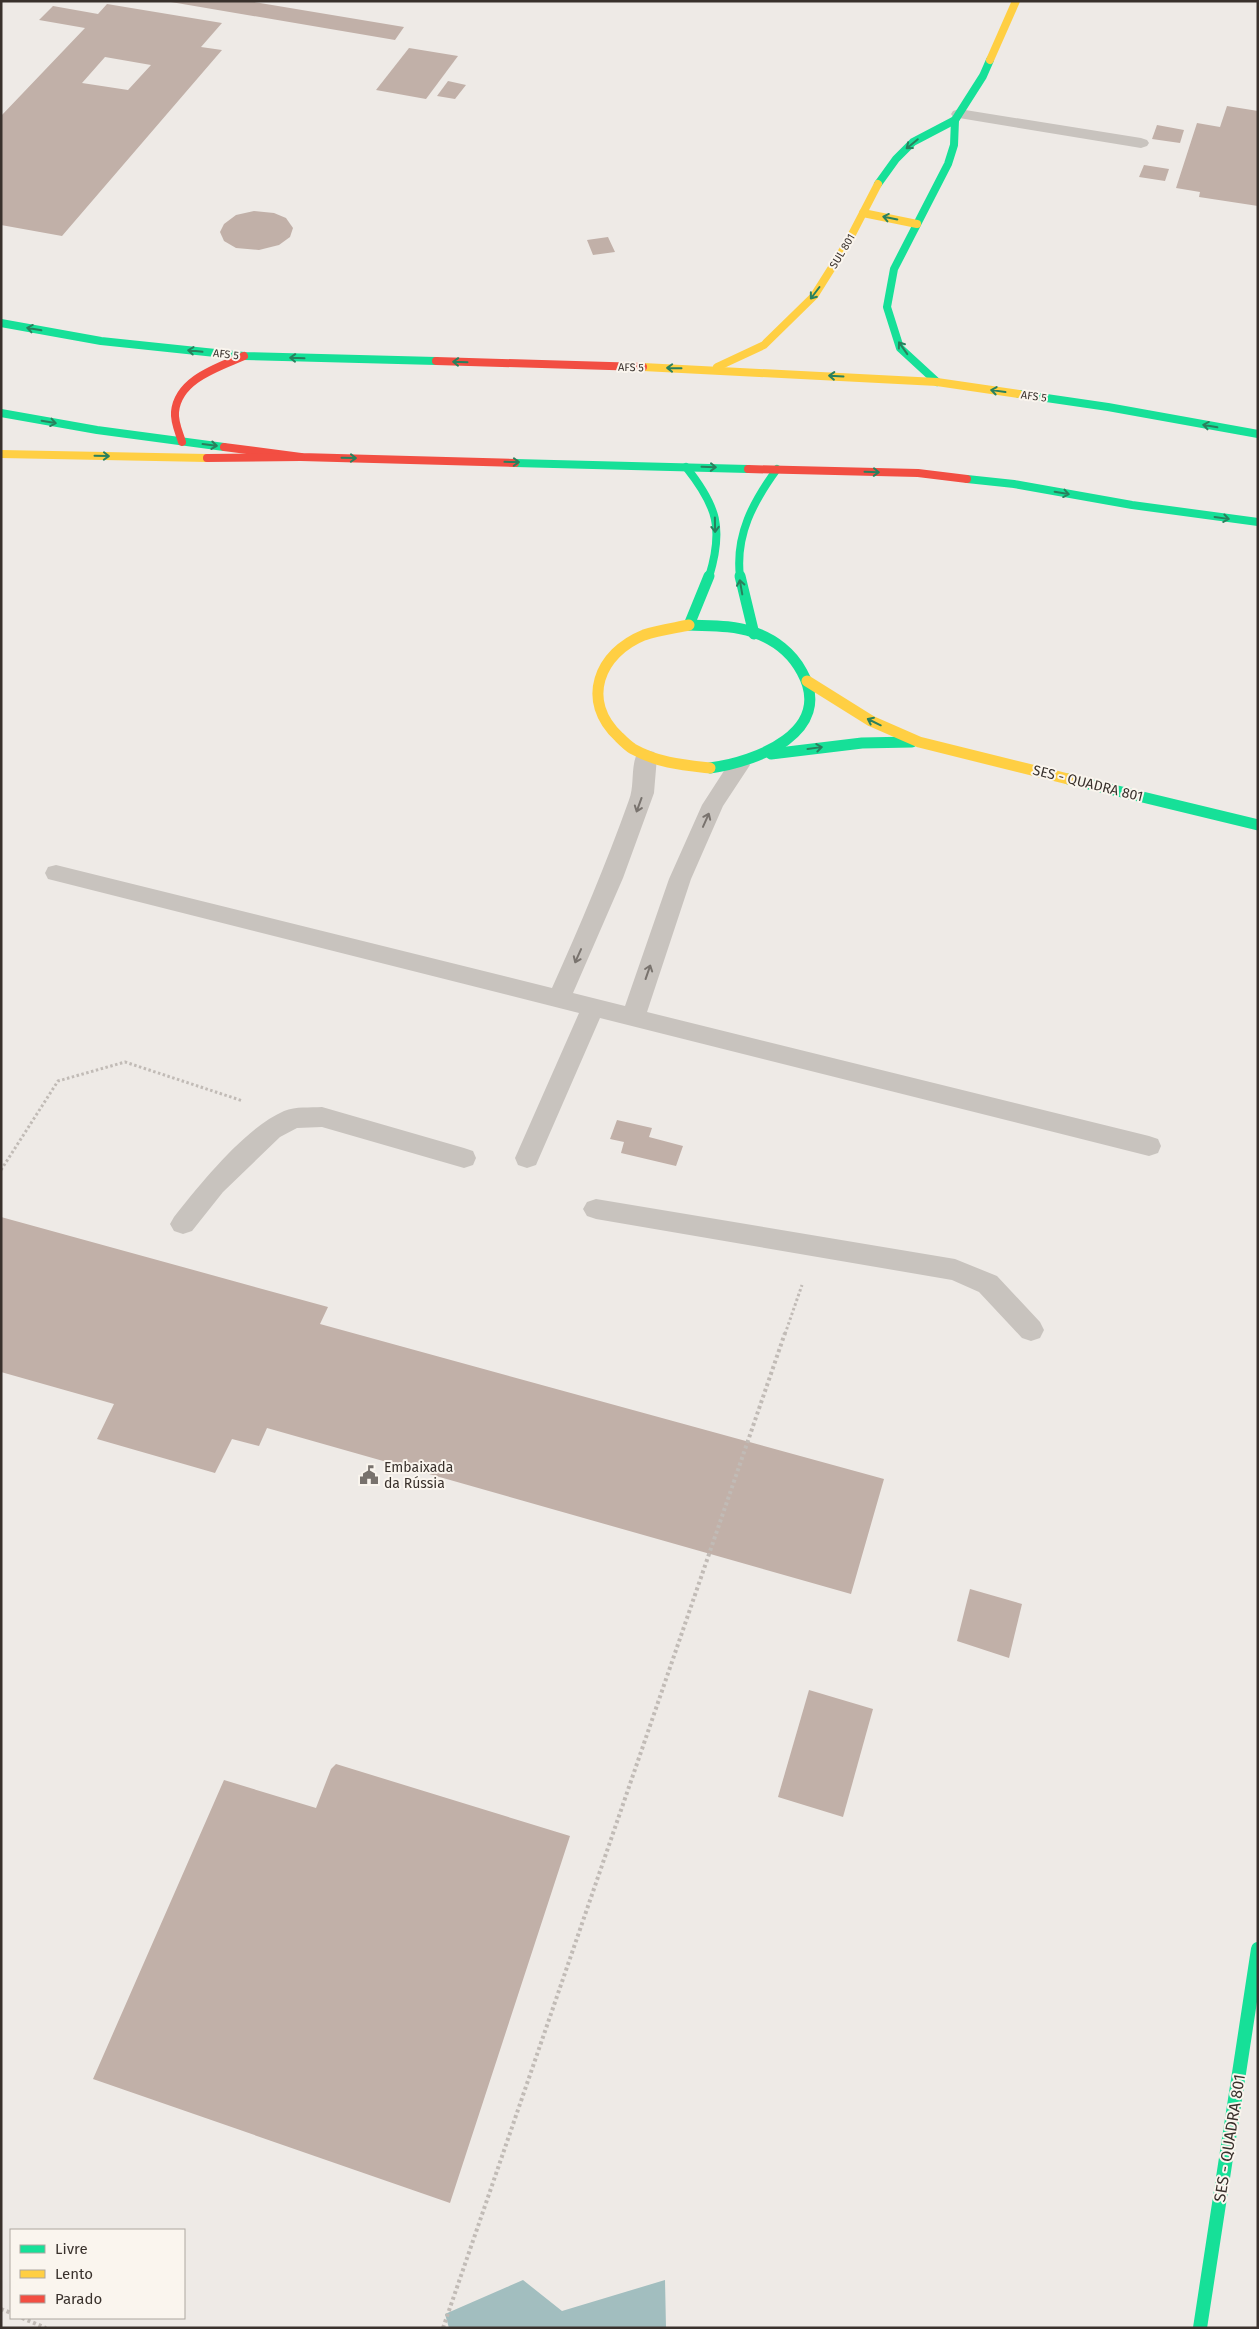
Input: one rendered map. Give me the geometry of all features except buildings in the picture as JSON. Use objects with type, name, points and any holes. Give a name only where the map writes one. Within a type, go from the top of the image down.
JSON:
[{"type":"street","points":[[937,382],[900,348],[887,307],[894,270],[948,164],[954,145],[957,117],[983,76],[1016,1]]},
{"type":"street","name":"SUL 801","points":[[714,369],[764,345],[814,296],[848,242],[878,184],[896,158],[913,142],[957,117]]},
{"type":"street","points":[[863,213],[917,224]]},
{"type":"street","name":"AFS 5","points":[[1,323],[101,340],[244,356],[714,369],[937,382],[1108,407],[1258,434]]},
{"type":"street","points":[[182,442],[176,421],[176,404],[195,384],[244,356]]},
{"type":"street","points":[[1,413],[97,430],[301,457]]},
{"type":"street","points":[[1,454],[168,458],[301,457],[918,473],[985,481],[1240,521],[1258,522]]},
{"type":"street","points":[[686,467],[707,496],[714,512],[714,547],[708,578],[700,603],[689,625]]},
{"type":"street","points":[[754,634],[745,608],[739,575],[738,545],[751,504],[777,469]]},
{"type":"street","points":[[1240,521],[1258,512]]},
{"type":"street","points":[[689,625],[735,627],[754,634],[764,637],[788,652],[804,672],[811,694],[807,717],[792,738],[766,755],[739,765],[707,768],[676,766],[646,757],[622,744],[603,723],[594,699],[598,675],[614,654],[638,637],[668,626],[689,625]]},
{"type":"street","name":"SES - QUADRA 801","points":[[807,681],[871,720],[919,742],[1258,825]]},
{"type":"street","name":"SES - QUADRA 801","points":[[766,755],[862,743],[919,742]]},
{"type":"street","name":"SES - QUADRA 801","points":[[1200,2328],[1258,1949]]},
{"type":"lane","points":[[957,117],[1141,143]]},
{"type":"lane","points":[[714,547],[738,545]]},
{"type":"lane","points":[[559,999],[612,878],[643,793],[646,757]]},
{"type":"lane","points":[[633,1018],[680,879],[713,806],[739,765]]},
{"type":"lane","points":[[56,873],[1149,1146]]},
{"type":"lane","points":[[527,1158],[593,1008]]},
{"type":"lane","points":[[183,1224],[214,1185],[271,1130],[293,1118],[322,1117],[464,1158]]},
{"type":"lane","points":[[596,1209],[955,1270],[988,1284],[1031,1330]]},
{"type":"path","points":[[1,1170],[58,1081],[125,1062],[293,1118]]},
{"type":"path","points":[[443,2328],[815,1246]]},
{"type":"path","points":[[24,2319],[46,2328]]},
{"type":"water","points":[[523,2280],[562,2311],[665,2280],[666,2328],[449,2328],[445,2314]]},
{"type":"traffic: fast","points":[[937,382],[900,348],[887,307],[894,269],[948,164],[954,145],[955,120],[983,76],[990,60]]},
{"type":"traffic: fast","points":[[878,184],[896,159],[913,142],[955,120]]},
{"type":"traffic: fast","points":[[1,323],[101,341],[244,356],[436,361]]},
{"type":"traffic: fast","points":[[1019,394],[1108,407],[1258,434]]},
{"type":"traffic: fast","points":[[1,413],[97,430],[224,447]]},
{"type":"traffic: fast","points":[[515,463],[748,469]]},
{"type":"traffic: fast","points":[[686,467],[701,485],[710,501],[716,521],[717,536],[712,567],[702,597],[689,625]]},
{"type":"traffic: fast","points":[[754,634],[741,587],[739,547],[750,510],[777,469]]},
{"type":"traffic: fast","points":[[967,479],[1014,484],[1132,505],[1258,522]]},
{"type":"traffic: fast","points":[[689,625],[739,628],[767,638],[781,647],[797,662],[809,684],[810,704],[804,722],[790,737],[772,750],[752,759],[710,768]]},
{"type":"traffic: fast","points":[[771,754],[862,743],[912,742]]},
{"type":"traffic: fast","points":[[1068,779],[1258,825]]},
{"type":"traffic: fast","points":[[1200,2328],[1258,1949]]},
{"type":"traffic: slow","points":[[990,60],[1016,1]]},
{"type":"traffic: slow","points":[[717,367],[764,345],[814,296],[848,242],[878,184]]},
{"type":"traffic: slow","points":[[863,213],[917,224]]},
{"type":"traffic: slow","points":[[643,367],[714,369],[937,382],[1019,394]]},
{"type":"traffic: slow","points":[[1,454],[207,458]]},
{"type":"traffic: slow","points":[[689,625],[644,635],[614,654],[599,677],[598,702],[609,727],[632,748],[666,763],[710,768]]},
{"type":"traffic: slow","points":[[807,681],[871,721],[919,742],[1068,779]]},
{"type":"traffic: jam","points":[[182,442],[175,416],[179,397],[194,381],[244,356]]},
{"type":"traffic: jam","points":[[436,361],[643,367]]},
{"type":"traffic: jam","points":[[224,447],[301,457],[515,463]]},
{"type":"traffic: jam","points":[[207,458],[301,457]]},
{"type":"traffic: jam","points":[[748,469],[918,473],[967,479]]},
{"type":"place","name":"Embaixada da Rússia","points":[[369,1475]]}]
